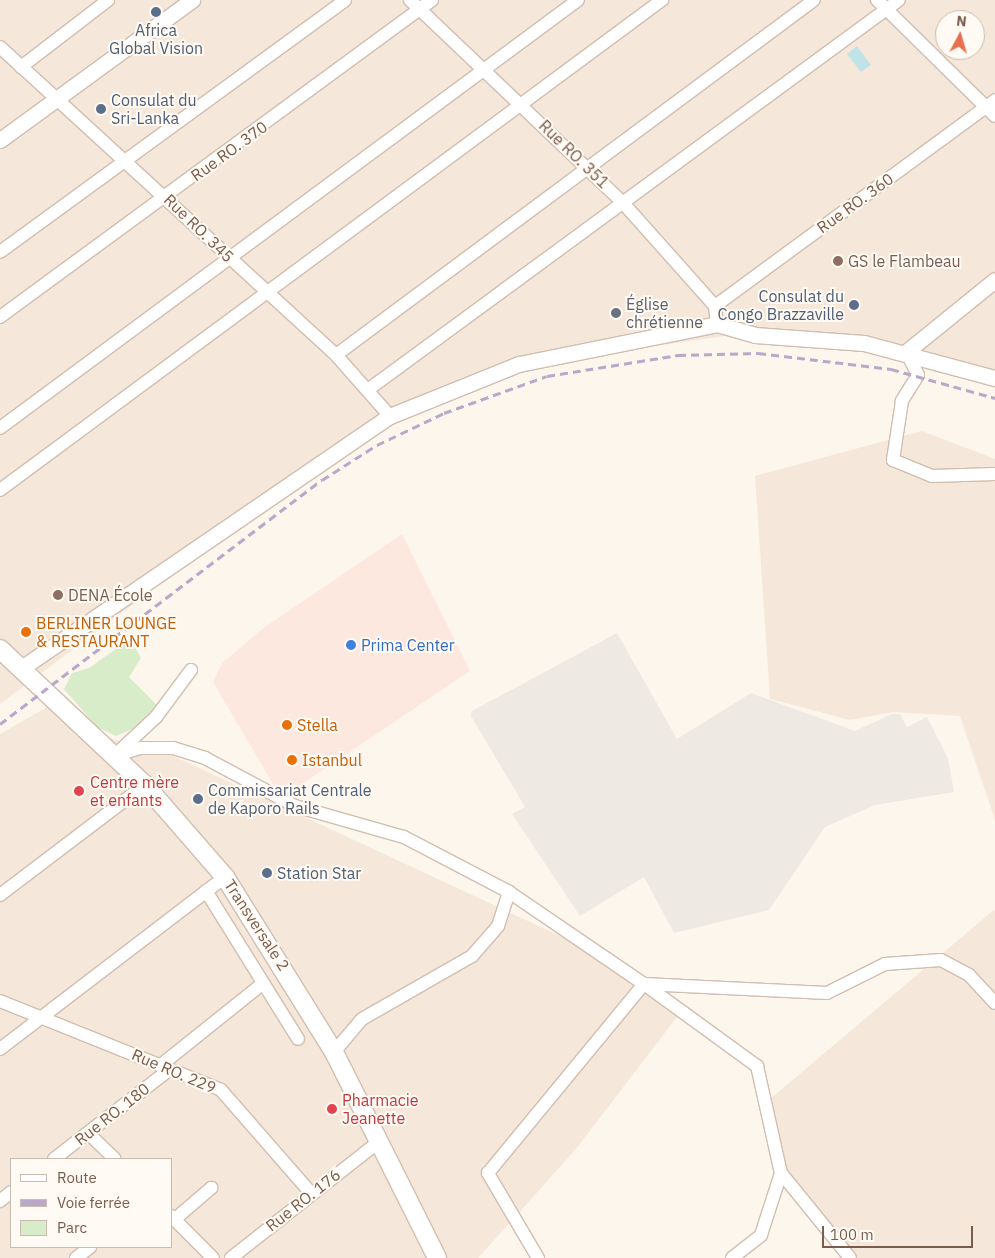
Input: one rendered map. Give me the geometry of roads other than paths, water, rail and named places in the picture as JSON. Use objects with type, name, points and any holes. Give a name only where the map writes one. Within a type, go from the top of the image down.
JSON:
[{"type":"main road","name":"Transversale 2","points":[[0,649],[145,785],[225,877],[334,1052],[377,1143],[435,1257]]},
{"type":"street","points":[[21,66],[108,0]]},
{"type":"street","points":[[0,140],[192,0]]},
{"type":"street","points":[[0,252],[123,159],[345,0]]},
{"type":"street","name":"Rue RO. 351","points":[[410,0],[522,103],[590,169],[624,204],[715,306]]},
{"type":"street","name":"Rue RO. 370","points":[[0,317],[432,0]]},
{"type":"street","points":[[0,428],[229,257],[487,71],[578,0]]},
{"type":"street","points":[[0,490],[662,0]]},
{"type":"street","points":[[336,355],[590,169],[814,0]]},
{"type":"street","points":[[877,0],[992,108]]},
{"type":"street","points":[[369,389],[624,204],[899,0]]},
{"type":"street","name":"Rue RO. 345","points":[[0,47],[55,99],[166,197],[267,294],[336,355],[369,389],[390,416]]},
{"type":"street","name":"Rue RO. 360","points":[[715,306],[992,108]]},
{"type":"street","points":[[906,352],[995,280]]},
{"type":"street","points":[[715,306],[717,324]]},
{"type":"street","points":[[20,669],[390,416],[519,364],[717,324],[755,335],[829,338],[906,352],[995,378]]},
{"type":"street","points":[[906,352],[918,375],[902,401],[893,460],[932,476],[995,474]]},
{"type":"street","points":[[114,756],[156,717],[191,670]]},
{"type":"street","points":[[114,756],[141,748],[173,748],[205,758],[282,801],[404,837],[509,892],[644,984],[757,1066],[781,1173],[850,1258]]},
{"type":"street","points":[[0,895],[145,785]]},
{"type":"street","points":[[0,1049],[225,877]]},
{"type":"street","points":[[206,891],[262,984],[298,1038]]},
{"type":"street","points":[[334,1052],[362,1018],[472,956],[498,926],[509,892]]},
{"type":"street","points":[[644,984],[827,993],[885,964],[941,960],[969,975],[995,1003]]},
{"type":"street","name":"Rue RO. 180","points":[[55,1158],[88,1133],[262,984]]},
{"type":"street","points":[[538,1258],[488,1173],[644,984]]},
{"type":"street","name":"Rue RO. 229","points":[[0,1001],[221,1090],[311,1193]]},
{"type":"street","points":[[88,1133],[114,1158]]},
{"type":"street","name":"Rue RO. 176","points":[[231,1258],[311,1193],[377,1143]]},
{"type":"street","points":[[732,1258],[761,1235],[781,1173]]},
{"type":"street","points":[[211,1188],[173,1218],[214,1258]]},
{"type":"street","points":[[0,1201],[10,1193]]},
{"type":"street","points":[[76,1258],[89,1248]]},
{"type":"water","points":[[857,46],[871,65],[861,72],[847,54]]},
{"type":"railway","points":[[0,724],[322,480],[377,445],[444,413],[547,376],[678,355],[758,353],[891,369],[995,398]]},
{"type":"place","name":"Africa Global Vision","points":[[156,12]]},
{"type":"place","name":"Consulat du Sri-Lanka","points":[[101,109]]},
{"type":"place","name":"GS le Flambeau","points":[[838,261]]},
{"type":"place","name":"Consulat du Congo Brazzaville","points":[[854,305]]},
{"type":"place","name":"Église chrétienne","points":[[616,313]]},
{"type":"place","name":"DENA École","points":[[58,595]]},
{"type":"place","name":"BERLINER LOUNGE & RESTAURANT","points":[[26,632]]},
{"type":"place","name":"Prima Center","points":[[351,645]]},
{"type":"place","name":"Stella","points":[[287,725]]},
{"type":"place","name":"Istanbul","points":[[292,760]]},
{"type":"place","name":"Centre mère et enfants","points":[[79,791]]},
{"type":"place","name":"Commissariat Centrale de Kaporo Rails","points":[[198,799]]},
{"type":"place","name":"Station Star","points":[[267,873]]},
{"type":"place","name":"Pharmacie Jeanette","points":[[332,1109]]}]
